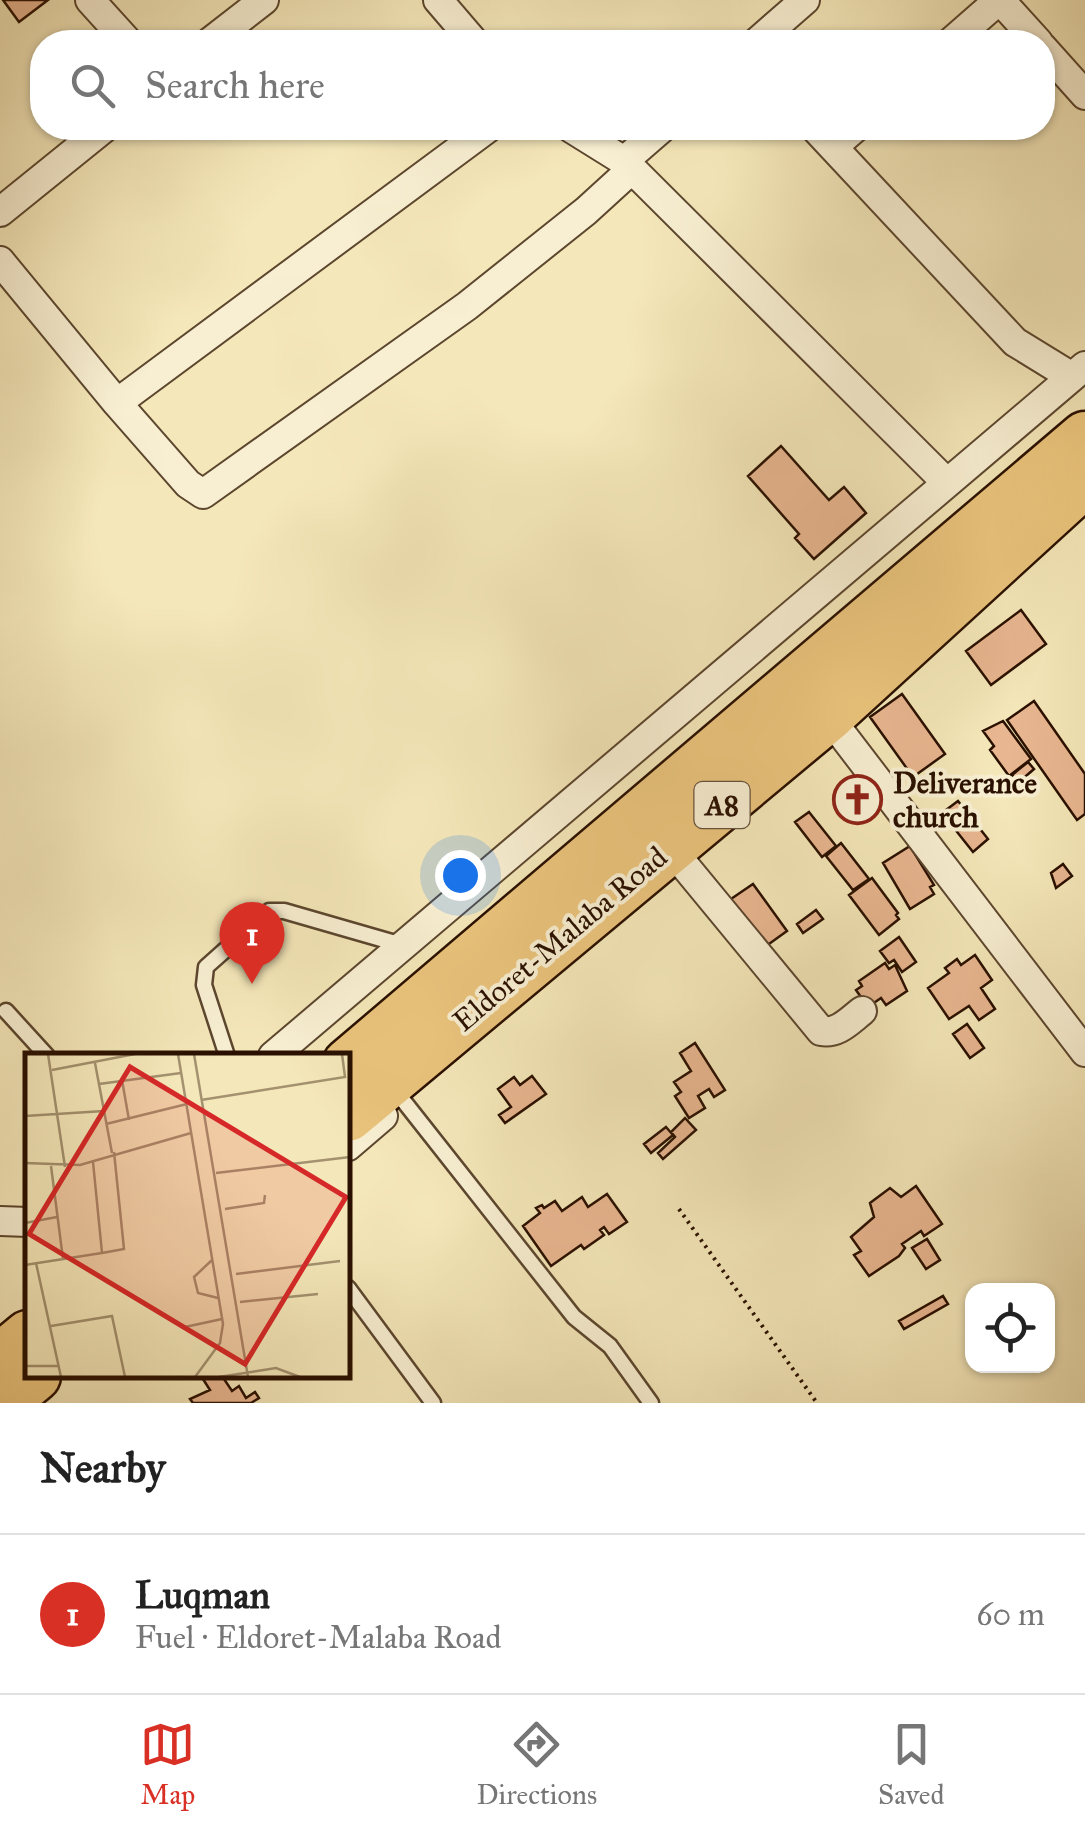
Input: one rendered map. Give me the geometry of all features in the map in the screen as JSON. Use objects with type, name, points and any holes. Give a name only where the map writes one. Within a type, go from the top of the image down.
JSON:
[{"type":"highway","name":"Eldoret-Malaba Road","points":[[350,1062],[1085,437]]},
{"type":"highway","name":"Eldoret-Malaba Road","points":[[350,1114],[834,724],[1085,482]]},
{"type":"highway","points":[[14,1382],[25,1346]]},
{"type":"street","points":[[90,0],[117,30]]},
{"type":"street","points":[[225,30],[264,0]]},
{"type":"street","points":[[438,0],[464,30]]},
{"type":"street","points":[[771,30],[804,0]]},
{"type":"street","points":[[965,30],[1000,0],[1027,30]]},
{"type":"street","points":[[1055,62],[1085,95]]},
{"type":"street","points":[[0,212],[89,140]]},
{"type":"street","points":[[117,402],[472,140]]},
{"type":"street","points":[[590,140],[628,165],[947,483]]},
{"type":"street","points":[[0,260],[117,402],[188,484],[202,494],[467,306],[586,211],[651,140]]},
{"type":"street","points":[[277,1053],[1078,372],[1015,342],[827,140]]},
{"type":"street","points":[[350,1144],[834,724],[1085,1052]]},
{"type":"street","points":[[680,860],[821,1030],[838,1030],[862,1011]]},
{"type":"street","points":[[0,1221],[25,1222]]},
{"type":"lane","points":[[226,1053],[204,985],[206,967],[269,911],[284,911],[403,946]]},
{"type":"lane","points":[[6,1011],[44,1053]]},
{"type":"lane","points":[[402,1099],[574,1317],[610,1346],[651,1403]]},
{"type":"lane","points":[[350,1291],[433,1403]]},
{"type":"path","points":[[680,1210],[818,1403]]},
{"type":"building","points":[[3,0],[48,0],[19,22]]},
{"type":"building","points":[[781,446],[829,500],[844,487],[866,513],[814,559],[795,538],[799,534],[748,476]]},
{"type":"building","points":[[1021,610],[1046,644],[991,685],[966,651]]},
{"type":"building","points":[[902,694],[945,754],[913,777],[870,717]]},
{"type":"building","points":[[1034,701],[1085,774],[1085,814],[1077,820],[1007,720]]},
{"type":"building","points":[[1003,721],[1031,759],[1009,776],[990,750],[994,746],[983,731]]},
{"type":"building","points":[[1028,762],[1034,769],[1021,787],[1012,775]]},
{"type":"building","points":[[958,801],[988,839],[973,852],[942,813]]},
{"type":"building","points":[[809,812],[836,846],[822,857],[795,822]]},
{"type":"building","points":[[841,843],[869,879],[853,890],[826,856]]},
{"type":"building","points":[[910,846],[934,885],[930,887],[934,894],[910,909],[883,863]]},
{"type":"building","points":[[1063,864],[1072,876],[1056,888],[1051,873]]},
{"type":"building","points":[[872,878],[899,919],[879,935],[849,895]]},
{"type":"building","points":[[753,884],[787,931],[762,949],[728,901]]},
{"type":"building","points":[[816,910],[823,919],[803,933],[797,924]]},
{"type":"building","points":[[899,937],[916,962],[902,972],[894,960],[889,963],[880,951]]},
{"type":"building","points":[[975,955],[992,980],[981,988],[995,1009],[979,1020],[969,1006],[949,1019],[928,988],[949,973],[945,968],[957,959],[961,965]]},
{"type":"building","points":[[885,963],[889,969],[895,965],[907,991],[886,1005],[881,998],[868,1007],[856,990],[862,986],[859,981]]},
{"type":"building","points":[[967,1024],[984,1048],[970,1058],[953,1034]]},
{"type":"building","points":[[695,1043],[725,1090],[714,1097],[709,1089],[698,1096],[705,1108],[689,1118],[675,1096],[681,1092],[674,1082],[691,1071],[680,1053]]},
{"type":"building","points":[[532,1076],[546,1094],[505,1123],[499,1115],[511,1107],[498,1089],[514,1077],[520,1085]]},
{"type":"building","points":[[685,1118],[696,1130],[663,1159],[658,1153],[675,1137],[671,1132]]},
{"type":"building","points":[[666,1127],[673,1135],[651,1153],[644,1144]]},
{"type":"building","points":[[916,1186],[942,1224],[924,1236],[921,1231],[902,1244],[905,1248],[899,1256],[869,1276],[854,1255],[861,1251],[851,1237],[874,1217],[870,1203],[890,1188],[901,1197]]},
{"type":"building","points":[[607,1194],[627,1222],[609,1234],[604,1227],[600,1230],[604,1235],[551,1266],[523,1226],[540,1213],[536,1208],[555,1201],[562,1211],[582,1197],[588,1207]]},
{"type":"building","points":[[927,1239],[940,1260],[926,1269],[912,1248]]},
{"type":"building","points":[[943,1296],[948,1304],[904,1329],[899,1321]]},
{"type":"building","points":[[202,1378],[223,1378],[232,1391],[239,1386],[246,1398],[255,1392],[259,1398],[251,1403],[193,1403],[190,1399],[210,1390]]},
{"type":"place","name":"Deliverance church","points":[[858,800]]},
{"type":"place","name":"Luqman","points":[[252,984]]}]
